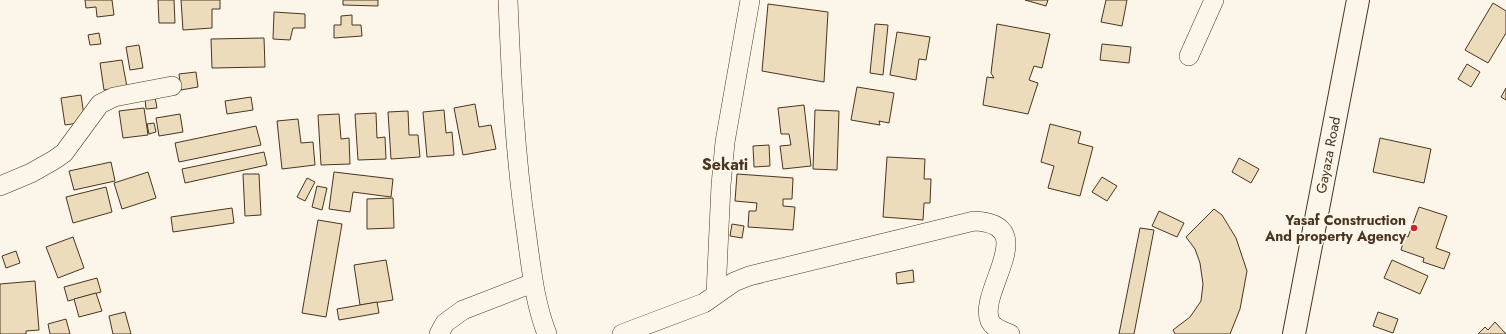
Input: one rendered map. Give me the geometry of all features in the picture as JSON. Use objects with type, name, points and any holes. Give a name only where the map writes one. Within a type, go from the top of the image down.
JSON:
[{"type":"main road","name":"Gayaza Road","points":[[1294,334],[1358,0]]},
{"type":"street","points":[[508,0],[510,68],[518,177],[533,283],[547,334]]},
{"type":"street","points":[[716,294],[721,185],[726,142],[750,0]]},
{"type":"street","points":[[1189,56],[1214,0]]},
{"type":"street","points":[[0,186],[31,173],[54,160],[64,152],[100,104],[114,97],[172,86]]},
{"type":"street","points":[[622,334],[704,303],[734,282],[750,276],[974,221],[994,224],[1001,230],[1006,238],[1006,250],[991,298],[989,312],[990,320],[993,326],[1000,331],[1010,334]]},
{"type":"street","points":[[440,334],[445,323],[464,310],[533,283]]},
{"type":"building","points":[[85,0],[112,0],[114,15],[97,17],[96,7],[86,8]]},
{"type":"building","points":[[158,0],[174,0],[175,23],[159,23]]},
{"type":"building","points":[[181,0],[220,0],[220,9],[212,9],[212,28],[183,30]]},
{"type":"building","points":[[343,0],[378,0],[378,6],[343,5]]},
{"type":"building","points":[[1025,0],[1048,0],[1046,6]]},
{"type":"building","points":[[1106,0],[1127,0],[1122,26],[1101,22]]},
{"type":"building","points":[[1493,3],[1506,11],[1506,33],[1488,63],[1465,50]]},
{"type":"building","points":[[768,4],[828,12],[824,82],[762,71]]},
{"type":"building","points":[[274,12],[305,14],[305,28],[293,28],[290,40],[273,39]]},
{"type":"building","points":[[352,15],[352,25],[361,25],[362,36],[334,38],[334,25],[341,25],[341,16]]},
{"type":"building","points":[[875,24],[888,25],[883,75],[870,73]]},
{"type":"building","points":[[997,24],[1050,34],[1042,68],[1034,66],[1029,80],[1038,83],[1028,114],[983,105],[987,77],[994,78],[991,73]]},
{"type":"building","points":[[897,32],[930,37],[926,60],[919,59],[916,80],[890,75]]},
{"type":"building","points":[[99,33],[101,44],[90,45],[88,35]]},
{"type":"building","points":[[264,38],[265,67],[212,68],[211,39]]},
{"type":"building","points":[[1102,44],[1131,47],[1129,63],[1100,60]]},
{"type":"building","points":[[139,45],[143,68],[130,70],[126,47]]},
{"type":"building","points":[[122,60],[127,87],[104,90],[100,63]]},
{"type":"building","points":[[1467,64],[1480,72],[1471,87],[1458,79]]},
{"type":"building","points":[[196,72],[198,87],[181,90],[179,74]]},
{"type":"building","points":[[857,87],[894,93],[889,123],[879,121],[880,125],[851,120]]},
{"type":"building","points":[[1506,88],[1506,100],[1501,97]]},
{"type":"building","points":[[81,95],[85,122],[65,125],[61,98]]},
{"type":"building","points":[[155,97],[157,108],[146,109],[145,98]]},
{"type":"building","points":[[251,97],[253,110],[227,114],[225,101]]},
{"type":"building","points":[[475,104],[479,127],[491,125],[496,149],[463,155],[454,108]]},
{"type":"building","points":[[804,105],[811,166],[783,169],[780,146],[791,145],[789,134],[781,134],[778,108]]},
{"type":"building","points":[[144,108],[148,135],[123,138],[119,111]]},
{"type":"building","points":[[444,110],[446,133],[452,132],[454,155],[427,157],[423,112]]},
{"type":"building","points":[[815,110],[839,111],[837,170],[813,169]]},
{"type":"building","points":[[408,111],[409,135],[418,135],[420,157],[391,159],[388,112]]},
{"type":"building","points":[[376,113],[377,138],[385,137],[386,159],[358,160],[355,114]]},
{"type":"building","points":[[180,114],[183,132],[159,136],[156,118]]},
{"type":"building","points":[[339,114],[341,139],[349,138],[350,164],[321,165],[318,115]]},
{"type":"building","points":[[298,119],[301,143],[313,142],[315,165],[282,169],[277,121]]},
{"type":"building","points":[[154,123],[156,132],[149,134],[147,124]]},
{"type":"building","points":[[1050,124],[1081,132],[1078,143],[1093,147],[1080,196],[1048,188],[1054,166],[1041,162]]},
{"type":"building","points":[[256,126],[261,145],[179,162],[175,143]]},
{"type":"building","points":[[1380,138],[1431,149],[1424,183],[1373,172]]},
{"type":"building","points":[[769,145],[770,166],[754,167],[753,146]]},
{"type":"building","points":[[264,152],[267,165],[185,183],[182,169]]},
{"type":"building","points":[[887,157],[925,159],[924,179],[931,179],[930,203],[924,203],[923,220],[883,217]]},
{"type":"building","points":[[1239,158],[1259,169],[1251,183],[1232,172]]},
{"type":"building","points":[[111,162],[115,181],[74,190],[69,171]]},
{"type":"building","points":[[148,172],[156,198],[122,209],[114,183]]},
{"type":"building","points":[[334,172],[393,179],[391,197],[353,192],[350,212],[329,209]]},
{"type":"building","points":[[243,174],[259,174],[261,215],[245,216]]},
{"type":"building","points":[[737,174],[793,178],[792,199],[783,199],[783,206],[795,207],[793,230],[748,227],[749,211],[756,211],[757,203],[735,201]]},
{"type":"building","points":[[1102,177],[1117,186],[1107,201],[1092,192]]},
{"type":"building","points":[[307,178],[315,182],[305,201],[297,197]]},
{"type":"building","points":[[317,186],[327,188],[322,210],[312,207]]},
{"type":"building","points":[[106,187],[112,212],[73,223],[66,197]]},
{"type":"building","points":[[393,198],[394,228],[367,229],[367,199]]},
{"type":"building","points":[[1419,207],[1447,216],[1436,248],[1450,253],[1444,269],[1423,262],[1424,258],[1401,250],[1405,236],[1408,237]]},
{"type":"building","points":[[232,208],[234,223],[173,232],[171,217]]},
{"type":"building","points":[[1214,209],[1222,215],[1236,238],[1247,271],[1240,309],[1230,334],[1175,334],[1173,330],[1190,317],[1201,301],[1203,284],[1200,263],[1195,249],[1186,237]]},
{"type":"building","points":[[1159,211],[1184,223],[1177,237],[1152,226]]},
{"type":"building","points":[[318,220],[342,224],[326,317],[302,313]]},
{"type":"building","points":[[732,224],[744,226],[742,238],[730,236]]},
{"type":"building","points":[[1140,228],[1154,230],[1134,334],[1119,334]]},
{"type":"building","points":[[73,237],[84,268],[58,278],[46,247]]},
{"type":"building","points":[[16,251],[20,263],[6,268],[2,256]]},
{"type":"building","points":[[386,260],[393,300],[360,305],[354,265]]},
{"type":"building","points":[[1392,260],[1428,276],[1420,294],[1384,278]]},
{"type":"building","points":[[913,270],[914,282],[897,284],[896,273]]},
{"type":"building","points":[[97,278],[101,292],[68,301],[64,287]]},
{"type":"building","points":[[35,281],[39,330],[26,331],[26,334],[0,334],[0,284]]},
{"type":"building","points":[[96,293],[102,311],[79,317],[74,299]]},
{"type":"building","points":[[377,302],[379,313],[339,320],[337,309]]},
{"type":"building","points":[[125,312],[131,334],[113,334],[109,316]]},
{"type":"building","points":[[1378,312],[1398,319],[1393,333],[1373,326]]},
{"type":"building","points":[[66,319],[70,334],[50,334],[48,324]]},
{"type":"building","points":[[1495,322],[1506,334],[1478,334],[1485,327],[1488,330]]},
{"type":"place","name":"Yasaf Construction And property Agency","points":[[1414,228]]},
{"type":"district","name":"Sekati","points":[[725,164]]}]
